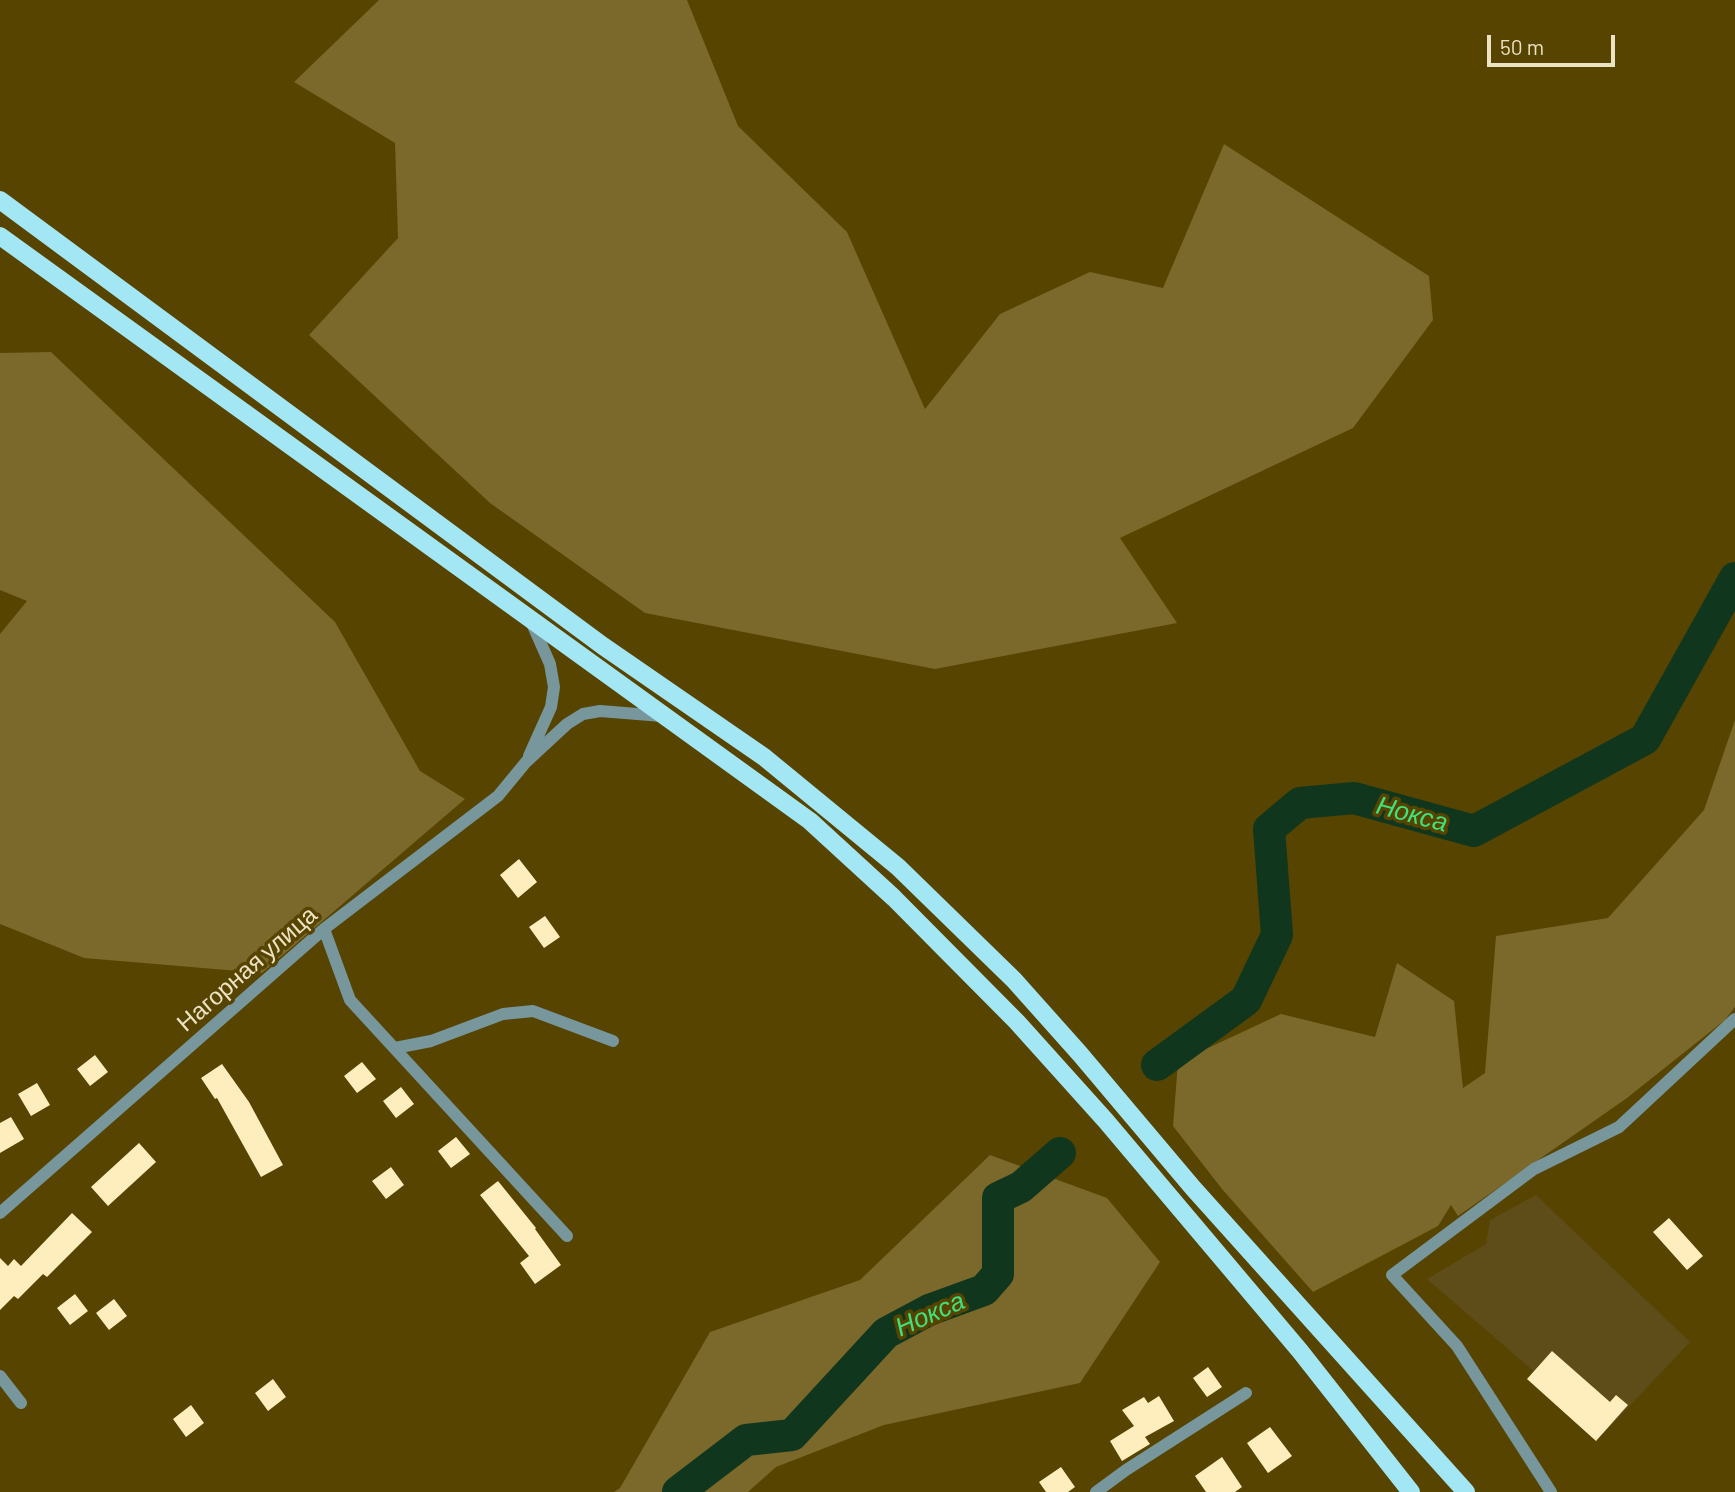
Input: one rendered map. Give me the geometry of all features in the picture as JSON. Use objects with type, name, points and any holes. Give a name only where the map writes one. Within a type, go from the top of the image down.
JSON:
[{"type":"main road","points":[[0,200],[603,646],[764,757],[898,867],[1014,981],[1080,1054],[1193,1188],[1466,1492]]},
{"type":"main road","points":[[0,236],[810,821],[894,898],[1017,1022],[1107,1121],[1291,1340],[1411,1492]]},
{"type":"street","points":[[526,762],[551,707],[554,687],[550,664],[528,616]]},
{"type":"street","points":[[526,762],[567,724],[583,714],[622,711],[662,716]]},
{"type":"street","name":"Нагорная улица","points":[[0,1213],[324,929],[498,796],[526,762]]},
{"type":"street","points":[[324,929],[351,1000],[568,1236]]},
{"type":"street","points":[[396,1048],[431,1041],[503,1014],[533,1011],[613,1041]]},
{"type":"street","points":[[1551,1492],[1457,1346],[1392,1275],[1534,1169],[1619,1128],[1734,1023]]},
{"type":"street","points":[[0,1376],[21,1403]]},
{"type":"street","points":[[1096,1492],[1246,1393]]},
{"type":"shaded area","points":[[379,0],[687,0],[738,126],[847,232],[925,409],[1000,314],[1090,272],[1163,288],[1224,144],[1429,276],[1433,320],[1353,428],[1120,538],[1177,623],[935,669],[645,613],[490,503],[309,335],[398,238],[395,143],[294,82]]},
{"type":"shaded area","points":[[51,352],[335,622],[420,771],[465,799],[262,973],[84,958],[0,924],[0,634],[27,601],[0,590],[0,353]]},
{"type":"shaded area","points":[[1735,720],[1735,1007],[1725,1020],[1627,1098],[1458,1216],[1451,1205],[1438,1226],[1313,1292],[1222,1189],[1173,1126],[1178,1062],[1281,1014],[1375,1037],[1397,963],[1454,1001],[1463,1088],[1485,1073],[1496,936],[1608,918],[1704,810]]},
{"type":"shaded area","points":[[990,1155],[1107,1198],[1160,1262],[1080,1383],[884,1425],[776,1467],[748,1492],[614,1492],[620,1488],[710,1332],[860,1280]]},
{"type":"shaded area","points":[[1536,1195],[1690,1342],[1602,1435],[1538,1375],[1427,1279],[1486,1244],[1490,1220]]},
{"type":"building","points":[[519,859],[537,882],[518,898],[500,875]]},
{"type":"building","points":[[545,916],[560,937],[544,948],[529,927]]},
{"type":"building","points":[[95,1055],[108,1072],[90,1086],[77,1069]]},
{"type":"building","points":[[362,1062],[376,1079],[357,1093],[344,1076]]},
{"type":"building","points":[[222,1064],[249,1102],[283,1165],[261,1177],[217,1098],[215,1099],[201,1078]]},
{"type":"building","points":[[37,1083],[50,1105],[31,1116],[18,1094]]},
{"type":"building","points":[[401,1087],[414,1104],[396,1118],[383,1101]]},
{"type":"building","points":[[11,1117],[24,1139],[0,1153],[0,1123]]},
{"type":"building","points":[[456,1137],[470,1154],[451,1168],[438,1151]]},
{"type":"building","points":[[139,1143],[156,1162],[108,1206],[91,1187]]},
{"type":"building","points":[[391,1167],[404,1185],[386,1199],[372,1181]]},
{"type":"building","points":[[498,1181],[536,1228],[561,1265],[535,1284],[520,1263],[529,1256],[480,1195]]},
{"type":"building","points":[[72,1213],[92,1232],[47,1277],[43,1274],[18,1299],[14,1296],[0,1310],[0,1258],[8,1266],[14,1259],[21,1266]]},
{"type":"building","points":[[1669,1218],[1703,1256],[1687,1270],[1653,1232]]},
{"type":"building","points":[[75,1294],[88,1311],[70,1325],[57,1308]]},
{"type":"building","points":[[114,1299],[127,1316],[109,1330],[96,1313]]},
{"type":"building","points":[[1552,1351],[1610,1402],[1616,1395],[1628,1405],[1596,1441],[1527,1379]]},
{"type":"building","points":[[1208,1367],[1222,1387],[1207,1397],[1193,1378]]},
{"type":"building","points":[[273,1379],[286,1397],[268,1411],[255,1393]]},
{"type":"building","points":[[1159,1396],[1174,1421],[1145,1437],[1150,1444],[1122,1461],[1110,1441],[1134,1426],[1122,1410],[1144,1397],[1148,1403]]},
{"type":"building","points":[[191,1405],[204,1423],[186,1437],[173,1419]]},
{"type":"building","points":[[1270,1427],[1292,1456],[1268,1473],[1247,1443]]},
{"type":"building","points":[[1222,1457],[1242,1487],[1235,1492],[1206,1492],[1195,1476]]},
{"type":"building","points":[[1061,1467],[1075,1487],[1068,1492],[1046,1492],[1039,1482]]},
{"type":"waterway","name":"Нокса","points":[[1157,1065],[1246,1000],[1277,935],[1269,829],[1300,803],[1354,798],[1474,831],[1645,739],[1735,578]]},
{"type":"waterway","name":"Нокса","points":[[678,1492],[746,1440],[792,1435],[886,1333],[929,1310],[984,1290],[998,1274],[998,1198],[1021,1187],[1060,1153]]}]
